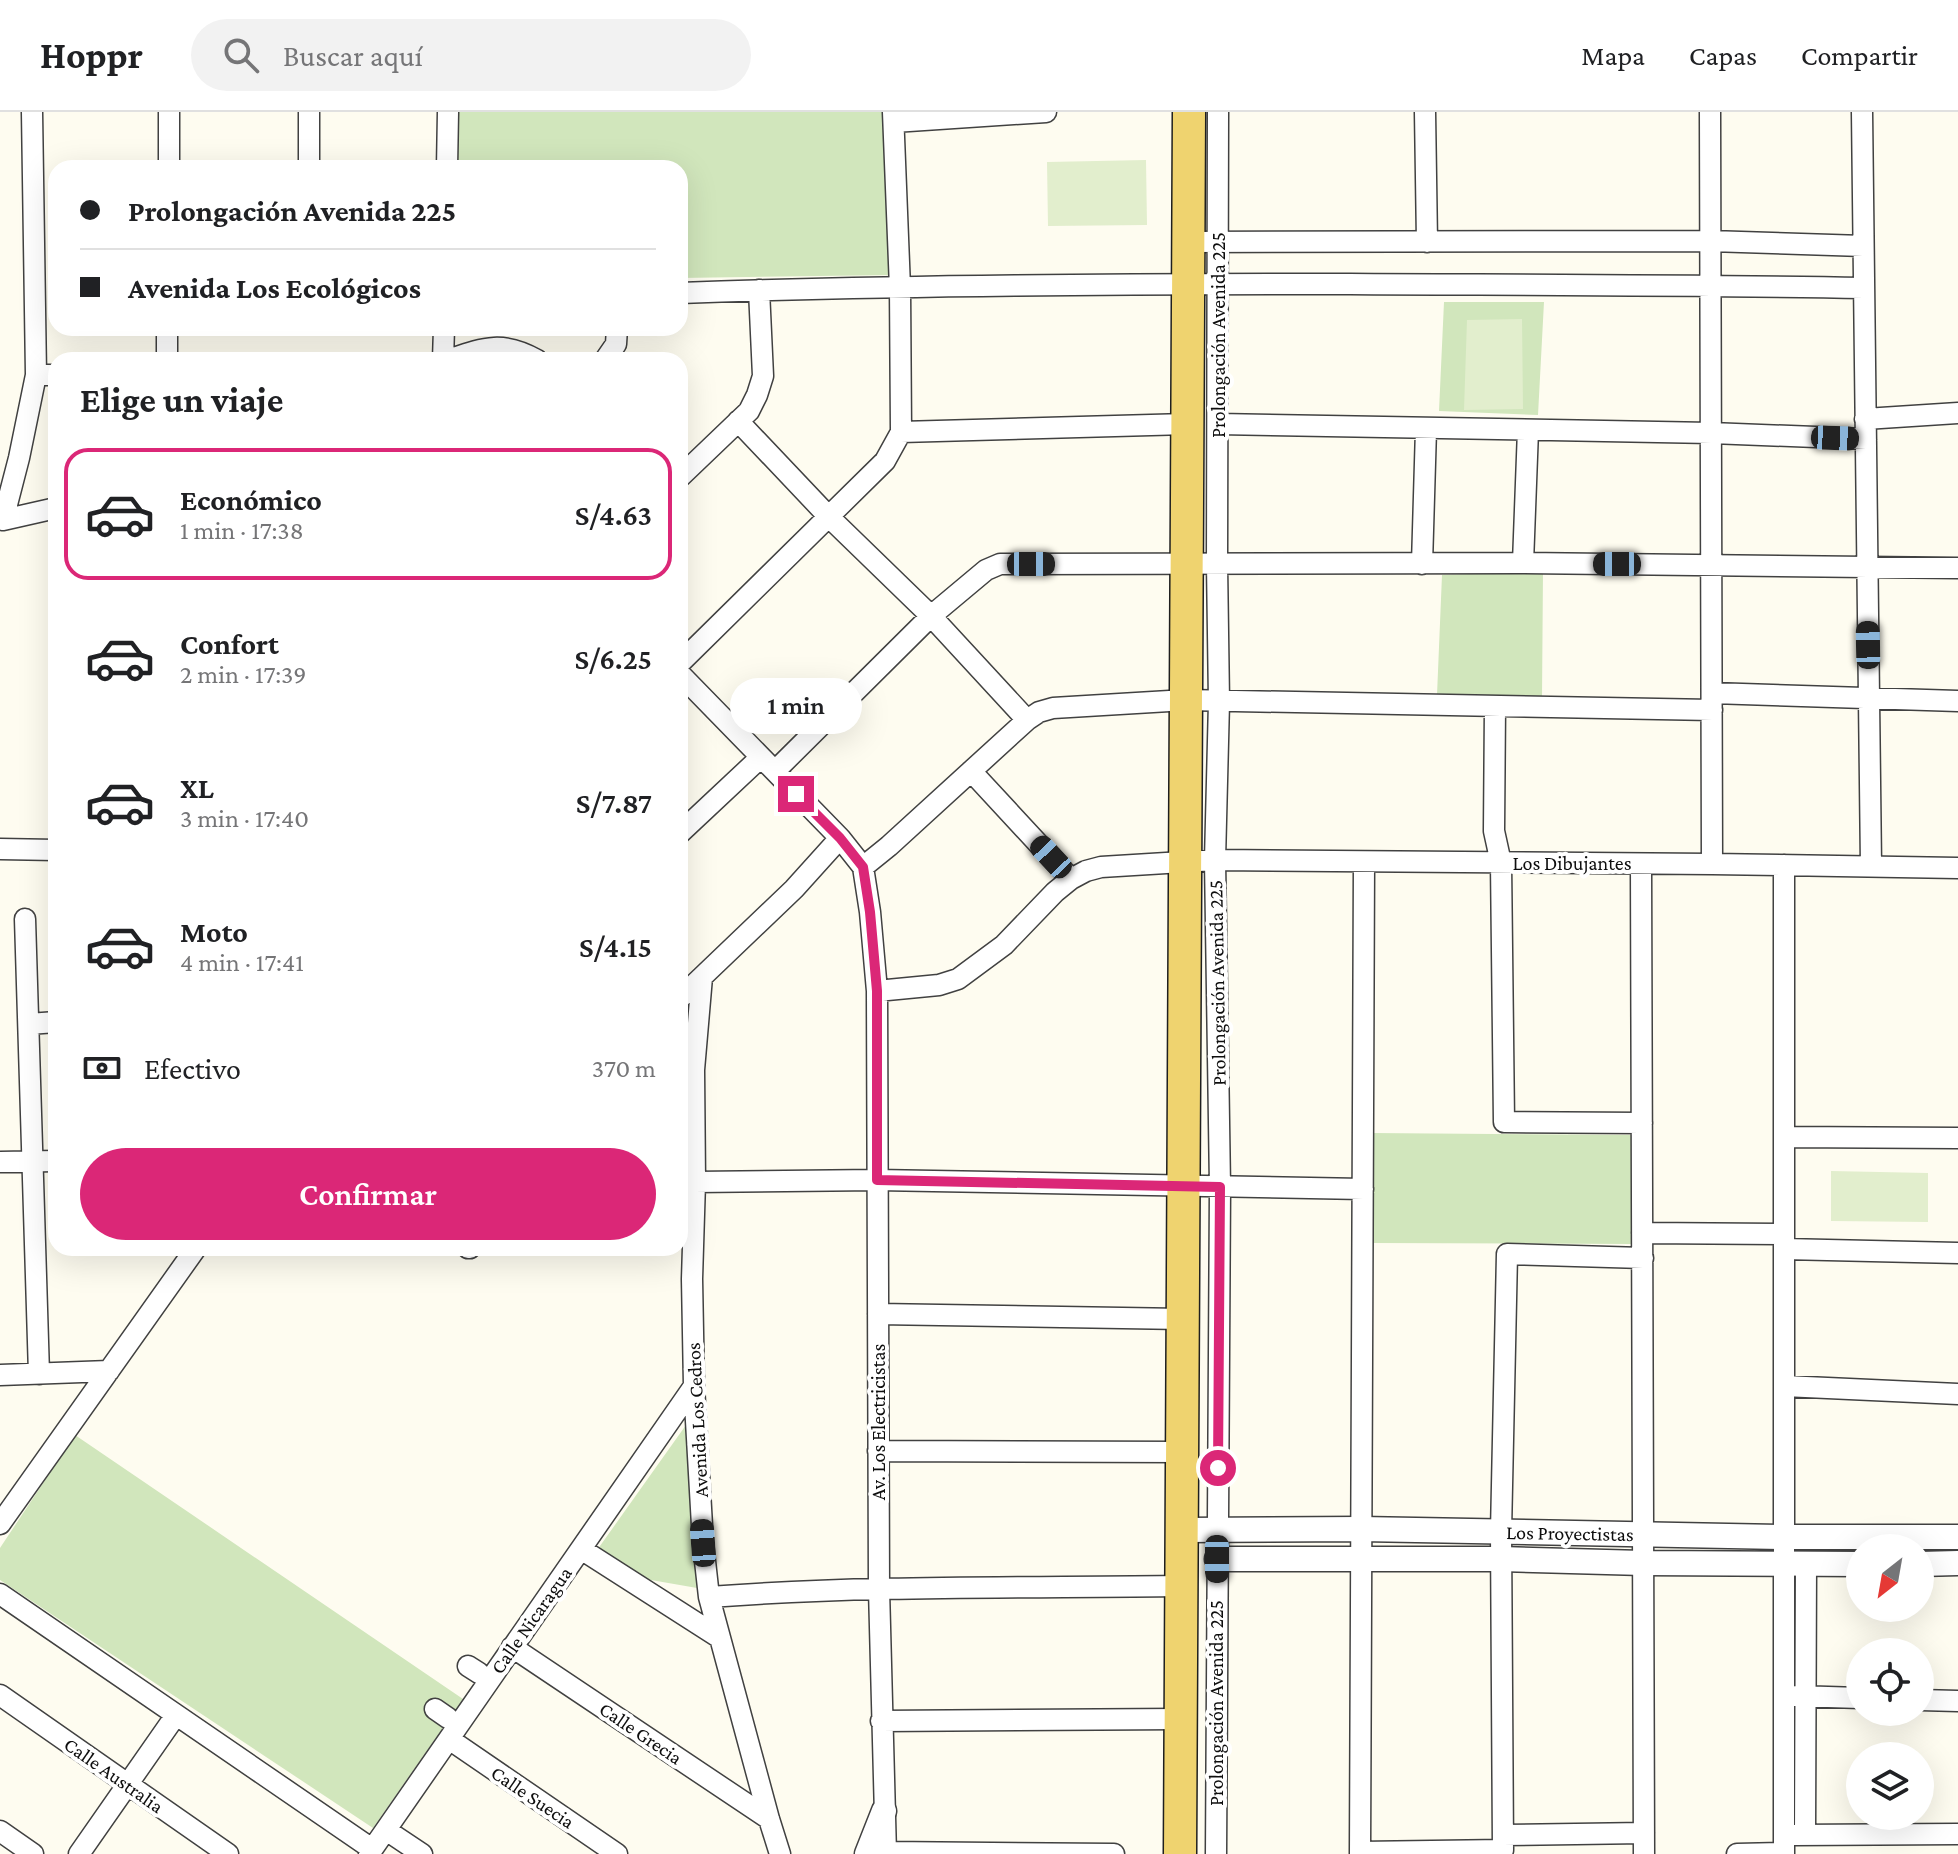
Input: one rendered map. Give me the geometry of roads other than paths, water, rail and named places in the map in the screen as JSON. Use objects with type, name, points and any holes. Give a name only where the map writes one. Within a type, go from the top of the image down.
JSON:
[{"type":"main road","name":"Prolongación Avenida 225","points":[[1180,1854],[1184,1186],[1200,861],[1186,700],[1202,564],[1203,424],[1203,242],[1189,112]]},
{"type":"street","points":[[32,112],[46,375],[9,458],[3,520],[48,510]]},
{"type":"street","points":[[169,112],[169,160]]},
{"type":"street","points":[[309,112],[309,160]]},
{"type":"street","points":[[447,160],[448,112]]},
{"type":"street","points":[[688,655],[885,461],[901,432],[894,117],[1046,112]]},
{"type":"street","name":"Prolongación Avenida 225","points":[[1203,242],[1218,112]]},
{"type":"street","points":[[1425,112],[1427,242]]},
{"type":"street","points":[[1710,112],[1712,864]]},
{"type":"street","points":[[1862,112],[1871,866]]},
{"type":"street","points":[[1203,242],[1710,241],[1863,246]]},
{"type":"street","points":[[688,293],[1203,284],[1864,288]]},
{"type":"street","points":[[688,469],[749,411],[757,395],[763,376],[759,290]]},
{"type":"street","points":[[471,352],[486,347],[524,352]]},
{"type":"street","points":[[901,432],[1203,424],[1711,433],[1866,429],[1958,413]]},
{"type":"street","points":[[738,421],[829,517],[931,616],[1027,720]]},
{"type":"street","points":[[1422,564],[1426,429]]},
{"type":"street","points":[[1523,563],[1528,430]]},
{"type":"street","points":[[688,827],[768,764],[931,616],[986,570],[1000,564],[1523,563],[1958,568]]},
{"type":"street","name":"Prolongación Avenida 225","points":[[1202,564],[1219,702],[1200,861],[1220,1187],[1216,1854]]},
{"type":"street","points":[[688,682],[840,838],[863,867],[1027,720],[1053,708],[1186,700],[1495,706],[1869,697],[1958,701]]},
{"type":"street","points":[[1495,706],[1494,831],[1501,863],[1504,1122],[1642,1123]]},
{"type":"street","points":[[877,991],[939,985],[958,979],[1004,945],[1071,879],[971,771]]},
{"type":"street","points":[[688,990],[794,889],[840,838]]},
{"type":"street","points":[[0,849],[48,850]]},
{"type":"street","name":"Los Dibujantes","points":[[1071,879],[1101,867],[1200,861],[1958,868]]},
{"type":"street","points":[[1364,862],[1360,1853],[1503,1850],[1501,1532],[1507,1254],[1643,1258]]},
{"type":"street","points":[[1503,1835],[1644,1844],[1641,864]]},
{"type":"street","points":[[1784,865],[1784,1537],[1795,1564],[1807,1696],[1805,1835]]},
{"type":"street","name":"Av. Los Electricistas","points":[[863,867],[877,991],[879,1589],[884,1811]]},
{"type":"street","points":[[25,919],[39,1374]]},
{"type":"street","name":"Avenida Los Cedros","points":[[702,977],[694,1070],[692,1279],[694,1386],[703,1543],[709,1597],[780,1854]]},
{"type":"street","points":[[29,1024],[48,1023]]},
{"type":"street","points":[[1784,1137],[1958,1138]]},
{"type":"street","points":[[0,1162],[48,1161]]},
{"type":"street","points":[[695,1182],[877,1180],[1363,1189]]},
{"type":"street","points":[[1642,1233],[1958,1253]]},
{"type":"street","points":[[0,1524],[190,1256]]},
{"type":"street","points":[[878,1314],[1183,1319]]},
{"type":"street","points":[[0,1375],[109,1371]]},
{"type":"street","name":"Calle Nicaragua","points":[[371,1852],[694,1386]]},
{"type":"street","points":[[1784,1386],[1958,1394]]},
{"type":"street","points":[[878,1451],[1183,1452]]},
{"type":"street","name":"Los Proyectistas","points":[[1182,1530],[1361,1529],[1958,1537]]},
{"type":"street","points":[[581,1549],[720,1638]]},
{"type":"street","points":[[1217,1559],[1846,1564]]},
{"type":"street","points":[[1934,1564],[1958,1563]]},
{"type":"street","points":[[1784,1848],[1784,1696],[1795,1564]]},
{"type":"street","points":[[709,1597],[879,1589],[1182,1586]]},
{"type":"street","points":[[0,1594],[371,1852]]},
{"type":"street","name":"Calle Grecia","points":[[512,1647],[769,1819]]},
{"type":"street","name":"Calle Australia","points":[[0,1695],[228,1854]]},
{"type":"street","points":[[1784,1696],[1846,1697]]},
{"type":"street","points":[[1934,1700],[1958,1701]]},
{"type":"street","points":[[79,1854],[176,1715]]},
{"type":"street","points":[[881,1721],[1180,1719]]},
{"type":"street","name":"Calle Suecia","points":[[449,1739],[617,1854]]},
{"type":"street","points":[[884,1811],[879,1853],[1114,1854]]},
{"type":"street","points":[[386,1830],[422,1854]]},
{"type":"street","points":[[0,1831],[33,1854]]},
{"type":"street","points":[[1737,1854],[1784,1848],[1805,1835],[1958,1834]]}]
